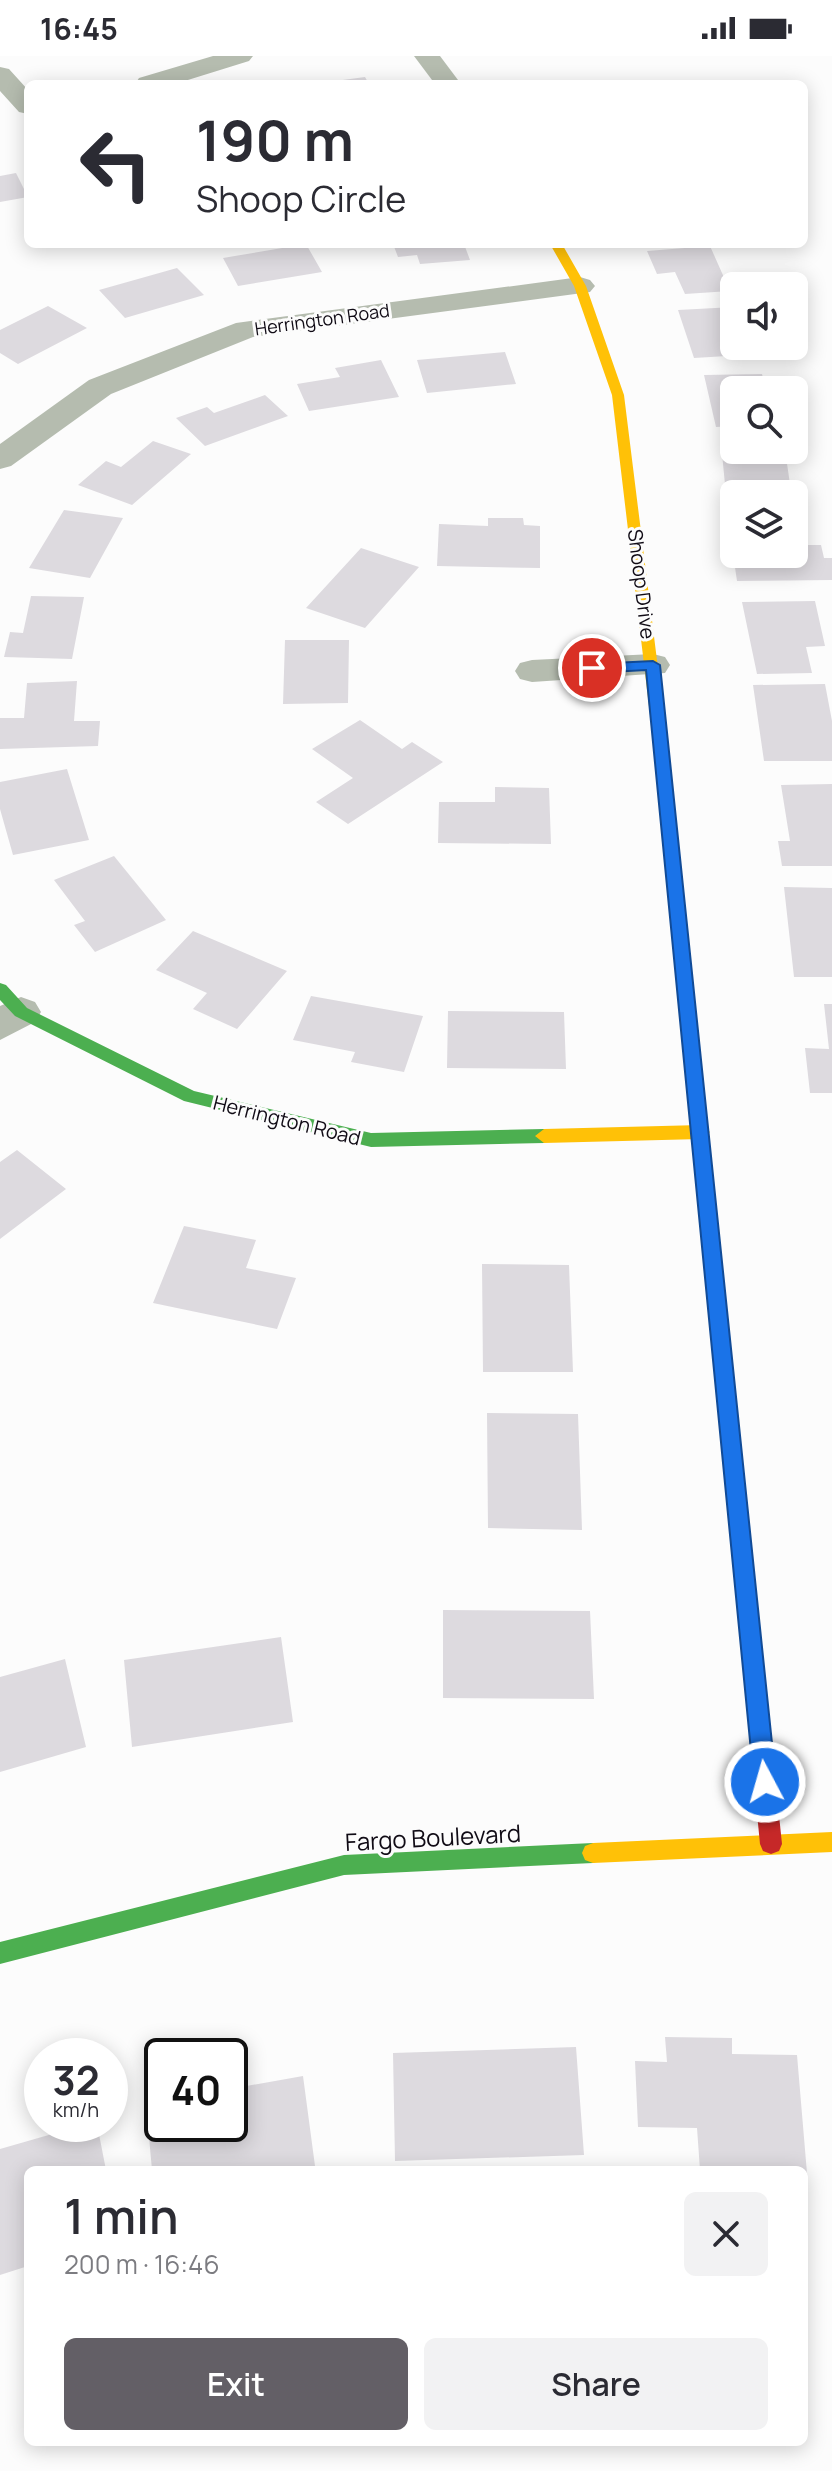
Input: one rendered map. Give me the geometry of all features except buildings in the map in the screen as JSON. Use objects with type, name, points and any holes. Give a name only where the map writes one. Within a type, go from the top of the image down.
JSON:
[{"type":"street","points":[[161,80],[240,56]]},
{"type":"street","points":[[427,56],[445,80]]},
{"type":"street","points":[[0,75],[23,116]]},
{"type":"street","name":"Shoop Drive","points":[[558,248],[580,286],[618,395],[653,665],[771,1844]]},
{"type":"street","name":"Herrington Road","points":[[0,459],[100,387],[247,329],[580,286]]},
{"type":"street","points":[[532,671],[653,665]]},
{"type":"street","name":"Herrington Road","points":[[7,1009],[190,1096],[371,1140],[701,1132]]},
{"type":"street","name":"Fargo Boulevard","points":[[0,1953],[344,1865],[832,1842]]},
{"type":"traffic: fast","points":[[662,757],[739,1526]]},
{"type":"traffic: fast","points":[[0,989],[21,1012],[190,1096],[371,1140],[544,1136]]},
{"type":"traffic: fast","points":[[0,1953],[344,1865],[593,1853]]},
{"type":"traffic: slow","points":[[558,248],[580,286],[618,395],[662,757]]},
{"type":"traffic: slow","points":[[544,1136],[701,1132]]},
{"type":"traffic: slow","points":[[593,1853],[832,1842]]},
{"type":"traffic: jam","points":[[739,1526],[771,1844]]},
{"type":"route","points":[[592,668],[653,665],[765,1782]]}]
